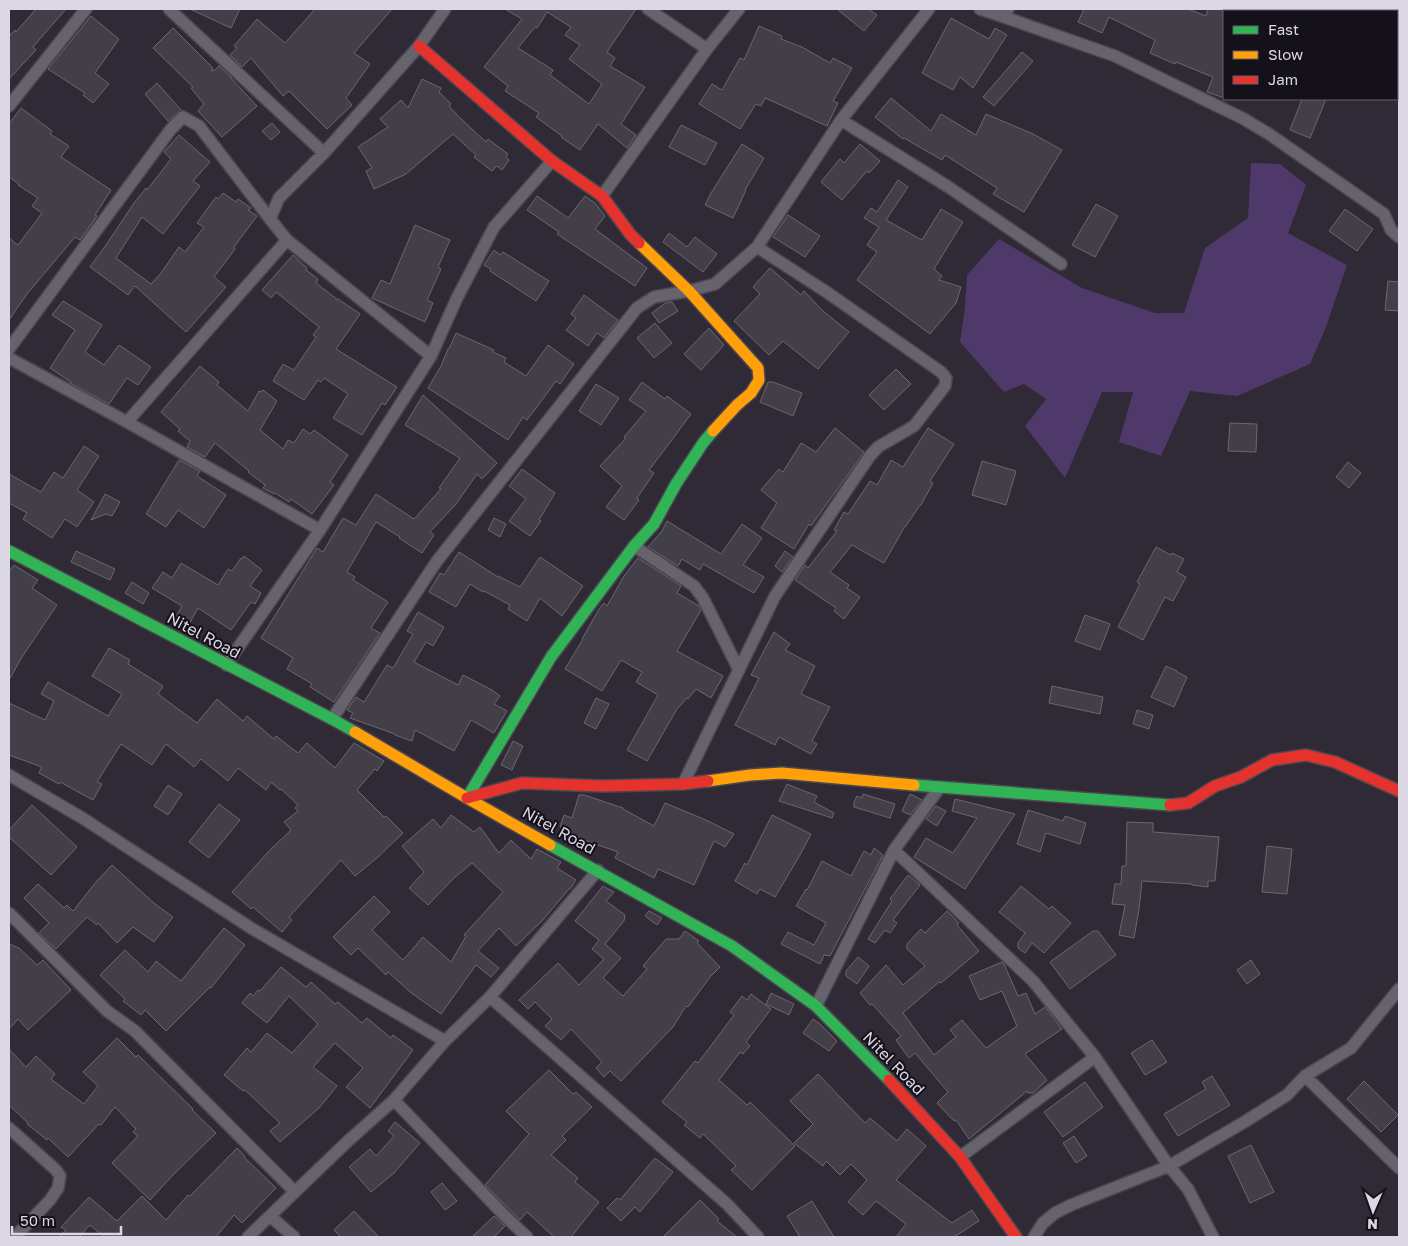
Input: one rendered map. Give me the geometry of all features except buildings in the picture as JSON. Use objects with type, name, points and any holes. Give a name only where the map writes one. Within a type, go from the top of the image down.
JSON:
[{"type":"street","points":[[169,9],[324,153]]},
{"type":"street","points":[[648,9],[707,49]]},
{"type":"street","points":[[602,196],[707,49],[739,9]]},
{"type":"street","points":[[332,719],[437,561],[637,308],[654,297],[715,284],[757,247],[841,120],[929,9]]},
{"type":"street","points":[[980,9],[1006,13],[1115,56],[1244,119],[1269,134],[1384,214],[1391,230],[1399,237]]},
{"type":"street","points":[[9,106],[83,10]]},
{"type":"street","points":[[270,219],[279,198],[324,153],[419,46],[440,10]]},
{"type":"street","points":[[419,46],[552,162],[602,196],[630,234],[689,291],[752,360],[758,368],[759,380],[751,393],[737,405],[703,443],[676,484],[654,524],[634,546],[551,657],[467,798]]},
{"type":"street","points":[[9,349],[170,129],[183,117],[199,126],[287,240],[431,356]]},
{"type":"street","points":[[841,120],[947,186],[1062,264]]},
{"type":"street","points":[[226,665],[320,530],[431,356],[457,298],[494,227],[552,162]]},
{"type":"street","points":[[127,422],[287,240]]},
{"type":"street","points":[[683,784],[775,596],[869,457],[878,447],[914,426],[945,386],[946,378],[941,372],[757,247]]},
{"type":"street","points":[[9,358],[320,530]]},
{"type":"street","points":[[634,546],[694,586],[703,598],[739,670]]},
{"type":"street","name":"Nitel Road","points":[[9,551],[332,719],[467,798],[732,946],[816,1006],[890,1081],[960,1157],[1016,1237]]},
{"type":"street","points":[[467,798],[522,783],[603,786],[683,784],[750,774],[782,773],[1175,805],[1188,802],[1215,786],[1272,760],[1306,755],[1334,762],[1399,791]]},
{"type":"street","points":[[9,775],[84,819],[251,928],[445,1041]]},
{"type":"street","points":[[816,1006],[894,850],[940,787]]},
{"type":"street","points":[[894,850],[1033,981],[1095,1057],[1169,1166],[1188,1188],[1213,1237]]},
{"type":"street","points":[[248,1237],[348,1141],[394,1100],[445,1041],[490,997],[598,870]]},
{"type":"street","points":[[9,913],[107,1011],[134,1031],[295,1192]]},
{"type":"street","points":[[490,997],[727,1204],[758,1237]]},
{"type":"street","points":[[1034,1237],[1042,1224],[1055,1213],[1169,1166],[1246,1122],[1287,1095],[1305,1076],[1351,1048],[1397,998]]},
{"type":"street","points":[[960,1157],[1095,1057]]},
{"type":"street","points":[[1305,1076],[1399,1168]]},
{"type":"street","points":[[394,1100],[504,1216],[527,1237]]},
{"type":"street","points":[[9,1128],[56,1170],[60,1176],[58,1188],[50,1200],[15,1237]]},
{"type":"street","points":[[270,1216],[294,1237]]},
{"type":"shaded area","points":[[1251,163],[1280,164],[1306,185],[1288,233],[1347,265],[1326,327],[1310,364],[1237,396],[1190,391],[1161,456],[1119,442],[1133,392],[1102,392],[1065,478],[1025,426],[1046,399],[1024,384],[1004,392],[960,342],[967,275],[999,239],[1082,288],[1155,313],[1184,313],[1205,248],[1248,218]]},
{"type":"traffic: fast","points":[[467,798],[551,657],[634,546],[654,524],[676,484],[713,431]]},
{"type":"traffic: fast","points":[[9,551],[355,732]]},
{"type":"traffic: fast","points":[[914,785],[1170,805]]},
{"type":"traffic: fast","points":[[550,845],[732,946],[816,1006],[889,1080]]},
{"type":"traffic: slow","points":[[639,243],[689,291],[758,368],[759,380],[751,393],[713,431]]},
{"type":"traffic: slow","points":[[355,732],[550,845]]},
{"type":"traffic: slow","points":[[708,781],[782,773],[914,785]]},
{"type":"traffic: jam","points":[[419,46],[552,161],[602,196],[630,234],[639,243]]},
{"type":"traffic: jam","points":[[1170,805],[1188,803],[1215,786],[1241,777],[1272,760],[1306,755],[1335,762],[1399,791]]},
{"type":"traffic: jam","points":[[467,798],[522,783],[603,786],[683,784],[708,781]]},
{"type":"traffic: jam","points":[[889,1080],[960,1157],[1016,1237]]}]
